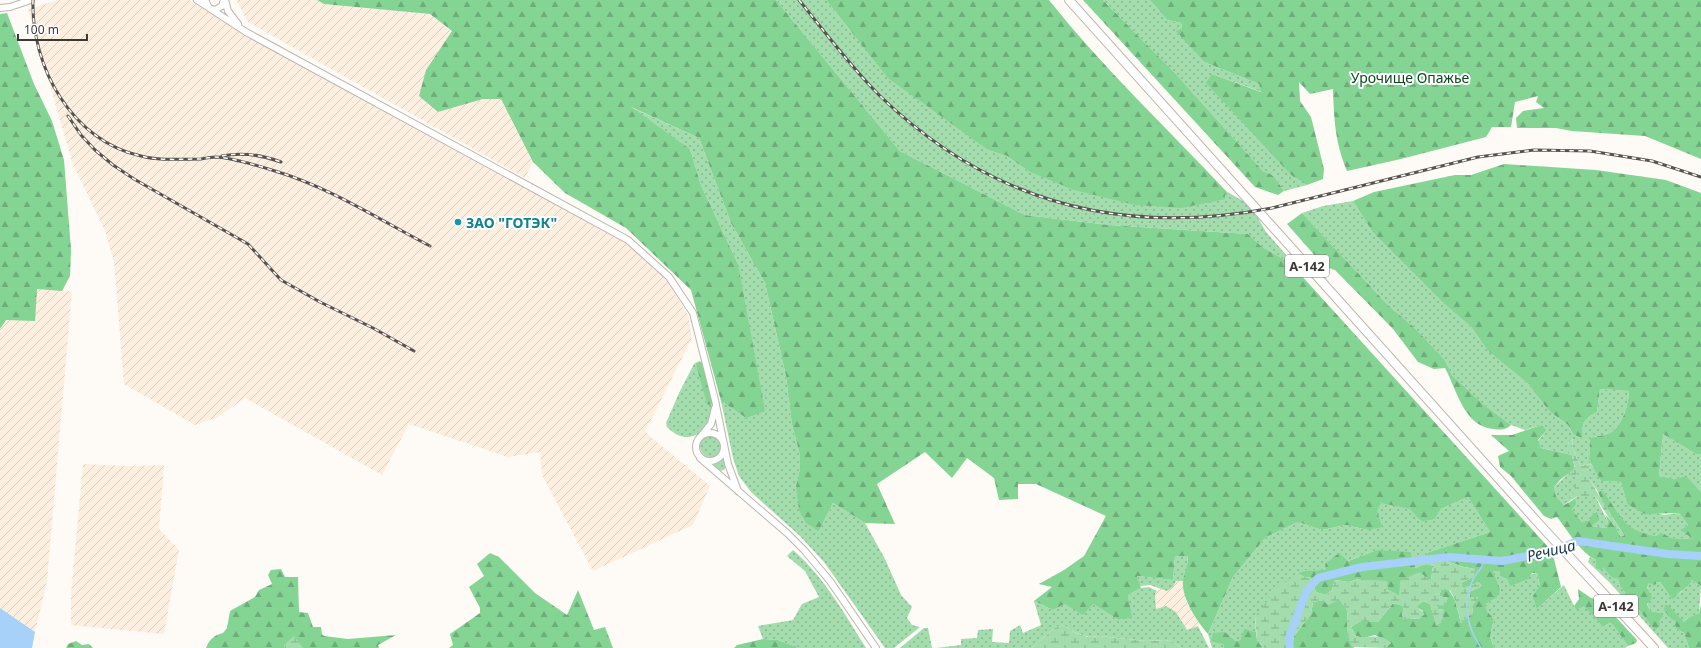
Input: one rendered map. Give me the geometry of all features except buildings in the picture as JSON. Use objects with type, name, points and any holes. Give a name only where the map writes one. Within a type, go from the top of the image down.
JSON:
[{"type":"highway","name":"А-142","points":[[1068,0],[1546,531],[1654,648]]},
{"type":"street","points":[[0,8],[10,7],[31,0]]},
{"type":"street","points":[[197,0],[246,32],[628,240],[669,277],[693,313],[715,400],[730,469],[738,491]]},
{"type":"street","points":[[205,0],[209,8],[215,10],[222,5],[224,0]]},
{"type":"street","points":[[224,0],[232,17],[246,32]]},
{"type":"street","points":[[715,400],[713,420],[696,446],[700,458],[787,532],[819,566],[876,648]]},
{"type":"street","points":[[700,458],[711,461],[718,459],[724,452],[724,445],[720,437],[711,433],[702,435]]},
{"type":"shaded area","points":[[58,0],[189,0],[244,33],[627,244],[666,280],[688,315],[692,338],[645,432],[710,486],[693,525],[593,571],[542,475],[540,452],[508,457],[409,424],[382,475],[245,398],[218,417],[195,425],[124,384],[114,262],[105,231],[72,162],[28,9]]},
{"type":"shaded area","points":[[236,0],[317,0],[324,4],[430,14],[452,32],[426,70],[438,112],[483,99],[501,99],[533,162],[525,178],[248,22]]},
{"type":"shaded area","points":[[37,289],[72,291],[47,581],[35,632],[0,608],[0,329],[6,320]]},
{"type":"shaded area","points":[[83,464],[130,466],[164,465],[159,529],[179,550],[164,634],[71,625],[71,593]]},
{"type":"shaded area","points":[[1165,579],[1183,581],[1186,601],[1200,625],[1187,631],[1176,612],[1166,606],[1156,609],[1155,594]]},
{"type":"green space","points":[[317,0],[776,0],[900,151],[1025,215],[1109,225],[1248,234],[1261,246],[1290,263],[1549,548],[1538,556],[1553,555],[1561,587],[1537,609],[1533,596],[1540,585],[1537,573],[1532,573],[1528,579],[1510,586],[1508,580],[1500,576],[1500,571],[1493,571],[1500,590],[1496,598],[1486,604],[1487,611],[1494,619],[1490,636],[1494,648],[1385,648],[1391,643],[1375,635],[1363,638],[1356,636],[1351,627],[1359,622],[1378,622],[1393,603],[1404,606],[1402,615],[1408,618],[1419,619],[1423,611],[1418,608],[1418,605],[1423,601],[1430,604],[1437,626],[1444,610],[1438,609],[1437,605],[1447,598],[1439,596],[1441,590],[1449,590],[1455,600],[1461,623],[1473,612],[1472,606],[1478,597],[1470,597],[1469,592],[1482,586],[1479,582],[1463,589],[1461,583],[1473,577],[1475,569],[1443,560],[1430,561],[1426,553],[1490,532],[1468,497],[1441,509],[1435,519],[1422,521],[1410,509],[1381,503],[1377,511],[1382,527],[1368,530],[1346,525],[1322,530],[1298,522],[1266,537],[1233,577],[1208,634],[1199,623],[1187,602],[1183,587],[1188,556],[1175,556],[1173,580],[1137,576],[1141,588],[1128,595],[1132,618],[1118,620],[1093,604],[1083,615],[1065,604],[1053,610],[1034,601],[1052,587],[1039,584],[1064,570],[1084,556],[1106,516],[1036,484],[1018,484],[1018,499],[999,500],[994,478],[967,458],[952,478],[925,452],[877,484],[895,524],[865,523],[833,503],[819,531],[806,523],[799,510],[796,486],[800,468],[800,455],[792,425],[786,376],[765,283],[731,223],[699,138],[631,107],[690,149],[701,185],[738,264],[765,411],[746,418],[721,401],[691,290],[626,228],[565,193],[533,162],[501,99],[483,99],[438,112],[419,96],[426,70],[452,31],[430,14],[324,4]]},
{"type":"green space","points":[[776,0],[826,0],[861,44],[988,150],[1007,156],[1028,171],[1225,199],[1226,191],[1243,201],[1257,216],[1266,232],[1289,258],[1290,263],[1261,246],[1248,234],[1109,225],[1025,215],[900,151]]},
{"type":"green space","points":[[826,0],[1049,0],[1113,74],[1226,191],[1225,199],[1182,208],[1135,205],[1074,190],[1028,171],[1007,156],[988,150],[888,78]]},
{"type":"green space","points":[[1083,0],[1103,0],[1175,73],[1263,171],[1274,176],[1284,191],[1278,195],[1255,187]]},
{"type":"green space","points":[[1103,0],[1150,0],[1167,20],[1181,23],[1182,28],[1177,31],[1204,62],[1259,84],[1262,92],[1212,74],[1292,176],[1307,185],[1284,191],[1274,176],[1263,171],[1175,73]]},
{"type":"green space","name":"Урочище Опажье","points":[[1150,0],[1701,0],[1701,159],[1645,136],[1572,131],[1556,128],[1517,128],[1516,118],[1523,111],[1544,108],[1536,102],[1538,96],[1515,102],[1511,127],[1492,127],[1486,137],[1347,171],[1336,131],[1333,89],[1310,94],[1299,82],[1300,101],[1311,117],[1324,169],[1323,179],[1307,185],[1292,176],[1206,83],[1212,74],[1261,92],[1259,84],[1204,62],[1176,31],[1182,28],[1181,23],[1167,20]]},
{"type":"green space","points":[[7,13],[34,84],[52,121],[64,160],[71,250],[70,276],[62,291],[37,289],[35,321],[6,320],[0,329],[0,14]]},
{"type":"green space","points":[[628,106],[699,138],[731,223],[765,283],[786,376],[792,425],[800,455],[800,468],[796,486],[819,531],[833,503],[865,523],[885,559],[901,595],[912,607],[907,618],[912,625],[920,627],[894,648],[885,648],[824,562],[800,536],[751,492],[739,476],[733,458],[721,401],[746,418],[738,264],[701,185],[690,149]]},
{"type":"green space","points":[[1504,164],[1596,170],[1666,180],[1701,193],[1701,455],[1696,454],[1663,434],[1659,476],[1676,479],[1686,476],[1701,492],[1701,586],[1692,580],[1675,598],[1672,599],[1660,582],[1657,582],[1655,585],[1649,583],[1647,588],[1652,598],[1647,604],[1650,611],[1661,613],[1663,616],[1659,621],[1660,626],[1655,630],[1620,586],[1618,579],[1612,577],[1603,567],[1601,570],[1596,568],[1596,560],[1580,547],[1557,517],[1551,519],[1544,516],[1511,476],[1500,467],[1498,456],[1509,451],[1491,435],[1512,435],[1541,425],[1547,430],[1538,440],[1541,448],[1572,455],[1575,469],[1561,479],[1554,487],[1556,496],[1564,505],[1575,499],[1576,504],[1572,509],[1582,522],[1589,521],[1592,515],[1597,512],[1599,520],[1592,526],[1606,528],[1608,522],[1605,514],[1621,537],[1624,535],[1602,501],[1598,492],[1602,490],[1623,520],[1636,530],[1656,536],[1661,532],[1671,538],[1693,539],[1681,530],[1688,525],[1679,513],[1645,514],[1627,504],[1621,482],[1601,481],[1589,460],[1590,438],[1610,433],[1616,428],[1625,413],[1629,391],[1600,389],[1597,412],[1584,422],[1583,439],[1573,434],[1568,425],[1549,411],[1528,384],[1488,351],[1471,327],[1443,303],[1373,233],[1353,201],[1374,192],[1455,175],[1471,175]]},
{"type":"green space","points":[[1353,201],[1373,233],[1443,303],[1471,327],[1488,351],[1528,384],[1549,411],[1568,425],[1573,434],[1583,439],[1584,422],[1597,412],[1600,389],[1629,391],[1625,413],[1616,428],[1610,433],[1590,438],[1589,460],[1591,464],[1581,466],[1572,447],[1573,439],[1568,444],[1568,454],[1541,448],[1538,441],[1547,430],[1541,425],[1525,430],[1511,425],[1483,404],[1452,375],[1445,360],[1415,328],[1388,305],[1302,213],[1323,206]]},
{"type":"green space","points":[[1302,213],[1388,305],[1415,328],[1445,360],[1452,375],[1483,404],[1511,425],[1505,429],[1484,427],[1475,422],[1468,415],[1445,368],[1434,369],[1418,362],[1393,329],[1335,270],[1325,267],[1287,224]]},
{"type":"green space","points":[[699,361],[703,363],[713,402],[709,405],[707,404],[696,364]]},
{"type":"green space","points":[[697,362],[707,404],[713,402],[712,412],[710,421],[699,434],[692,437],[684,437],[675,434],[667,427],[666,423],[679,393],[694,364]]},
{"type":"green space","points":[[1663,434],[1696,454],[1701,455],[1701,492],[1686,477],[1676,479],[1659,476]]},
{"type":"green space","points":[[711,435],[719,438],[722,446],[719,454],[711,457],[703,454],[700,446],[703,438]]},
{"type":"green space","points":[[1573,439],[1572,447],[1581,466],[1591,464],[1593,466],[1590,469],[1585,470],[1624,535],[1621,537],[1595,496],[1577,496],[1564,505],[1576,491],[1573,484],[1579,474],[1570,476],[1570,472],[1575,468],[1572,456],[1568,454],[1568,444]]},
{"type":"green space","points":[[724,455],[726,466],[724,470],[720,471],[712,466],[719,462]]},
{"type":"green space","points":[[1593,466],[1601,481],[1621,482],[1627,504],[1664,515],[1679,513],[1688,525],[1682,530],[1694,539],[1671,538],[1661,532],[1656,536],[1636,530],[1629,525],[1619,515],[1602,490],[1598,492],[1584,470],[1590,469]]},
{"type":"green space","points":[[1570,472],[1570,475],[1579,474],[1577,491],[1564,505],[1556,496],[1554,487]]},
{"type":"green space","points":[[1577,496],[1595,496],[1608,522],[1606,528],[1592,526],[1595,522],[1582,522],[1572,509],[1575,500],[1571,501]]},
{"type":"green space","points":[[1468,497],[1490,532],[1426,553],[1433,566],[1426,564],[1415,568],[1377,550],[1326,569],[1297,573],[1255,616],[1256,632],[1244,630],[1240,640],[1236,641],[1225,632],[1223,644],[1224,648],[1212,648],[1208,634],[1233,577],[1266,537],[1298,522],[1322,530],[1346,525],[1368,530],[1381,502],[1411,509],[1415,515],[1435,519],[1441,509]]},
{"type":"green space","points":[[793,550],[815,572],[824,584],[842,609],[866,648],[799,648],[778,640],[763,639],[758,626],[793,620],[802,604],[819,597],[805,571],[787,556]]},
{"type":"green space","points":[[1377,550],[1410,552],[1415,568],[1426,564],[1433,566],[1431,580],[1399,596],[1388,590],[1358,579],[1349,582],[1335,580],[1332,590],[1325,595],[1316,592],[1311,578],[1304,577],[1297,573],[1326,569],[1325,564],[1339,553],[1348,561]]},
{"type":"green space","points":[[490,553],[499,557],[535,593],[567,615],[578,590],[594,630],[605,627],[613,648],[449,648],[453,645],[450,634],[480,613],[480,608],[469,587],[484,576],[477,564]]},
{"type":"green space","points":[[1175,556],[1188,556],[1187,569],[1183,581],[1176,581],[1173,587],[1167,591],[1150,585],[1140,586],[1137,576],[1173,580]]},
{"type":"green space","points":[[1590,557],[1596,560],[1618,579],[1620,586],[1655,629],[1661,613],[1650,611],[1646,597],[1649,583],[1660,582],[1672,599],[1692,580],[1701,586],[1699,613],[1688,618],[1684,622],[1680,619],[1676,621],[1678,630],[1684,633],[1689,648],[1668,648],[1610,583],[1588,562]]},
{"type":"green space","points":[[1443,560],[1475,569],[1473,577],[1461,583],[1463,589],[1479,582],[1482,586],[1469,592],[1470,597],[1479,597],[1472,606],[1473,612],[1461,623],[1455,600],[1450,590],[1441,590],[1439,596],[1448,598],[1445,606],[1437,605],[1438,609],[1444,610],[1442,622],[1436,626],[1430,604],[1423,601],[1418,605],[1418,608],[1425,614],[1419,619],[1408,618],[1404,622],[1402,615],[1404,606],[1393,603],[1378,622],[1359,622],[1351,627],[1356,636],[1382,637],[1386,639],[1391,643],[1385,648],[1352,647],[1348,635],[1347,610],[1340,600],[1328,605],[1323,600],[1313,602],[1311,614],[1294,636],[1292,648],[1263,648],[1257,640],[1255,616],[1277,589],[1297,573],[1304,577],[1311,578],[1316,592],[1325,595],[1332,590],[1335,580],[1349,582],[1358,579],[1387,581],[1388,590],[1399,596],[1400,581],[1419,572],[1431,580],[1433,566],[1430,561]]},
{"type":"green space","points":[[281,569],[285,577],[298,577],[299,612],[308,613],[313,627],[321,627],[322,634],[324,636],[348,639],[396,635],[378,645],[379,648],[303,648],[285,644],[284,648],[206,648],[212,638],[223,633],[227,628],[230,611],[255,597],[259,590],[272,584],[268,575],[271,570]]},
{"type":"green space","points":[[1493,570],[1500,571],[1500,576],[1508,580],[1537,573],[1540,585],[1537,609],[1564,585],[1576,610],[1584,605],[1603,627],[1611,622],[1628,646],[1625,648],[1494,648],[1490,636],[1494,619],[1487,611],[1486,604],[1496,598]]},
{"type":"green space","points":[[1149,587],[1157,591],[1155,594],[1156,609],[1166,606],[1176,612],[1187,630],[1198,626],[1209,648],[1182,648],[1173,642],[1165,640],[1146,641],[1101,636],[1089,637],[1073,632],[1064,625],[1054,628],[1032,648],[936,648],[961,645],[961,639],[977,638],[978,630],[993,629],[992,642],[1009,643],[1010,631],[1020,625],[1023,633],[1041,625],[1034,601],[1053,610],[1065,604],[1093,604],[1118,620],[1131,618],[1128,595],[1141,588]]},
{"type":"green space","points":[[1578,589],[1591,598],[1600,600],[1637,640],[1636,643],[1628,646],[1611,622],[1603,627],[1584,606],[1576,610],[1574,606],[1579,599]]},
{"type":"green space","points":[[1323,600],[1340,600],[1347,610],[1348,635],[1354,648],[1292,648],[1294,636],[1311,614],[1313,602]]},
{"type":"green space","points":[[1665,605],[1668,605],[1684,622],[1688,618],[1699,613],[1701,605],[1701,648],[1689,648],[1684,633],[1678,630],[1675,625],[1676,621],[1671,619],[1664,610]]},
{"type":"green space","points":[[1064,625],[1073,632],[1088,637],[1101,636],[1146,641],[1165,640],[1173,642],[1182,648],[1032,648],[1054,628]]},
{"type":"green space","points":[[924,628],[928,628],[932,648],[900,648]]},
{"type":"green space","points":[[1244,629],[1256,632],[1257,640],[1263,648],[1224,648],[1223,644],[1211,641],[1213,633],[1225,632],[1236,641],[1240,640]]},
{"type":"green space","points":[[294,636],[303,648],[284,648],[285,644]]},
{"type":"green space","points":[[763,639],[778,640],[799,648],[734,648],[737,645]]},
{"type":"green space","points":[[76,641],[82,645],[89,644],[93,648],[66,648],[68,644]]},
{"type":"water","points":[[0,608],[35,632],[32,648],[0,648]]},
{"type":"waterway","name":"Речица","points":[[1290,648],[1289,638],[1306,592],[1318,578],[1362,567],[1449,557],[1502,561],[1554,551],[1578,541],[1668,554],[1701,556]]},
{"type":"waterway","points":[[1481,648],[1470,625],[1467,600],[1473,579],[1482,567],[1484,561]]},
{"type":"railway","points":[[33,0],[34,25],[39,51],[48,75],[60,98],[76,118],[95,135],[116,148],[148,158],[201,159],[214,157],[246,162],[275,171],[335,195],[430,246]]},
{"type":"railway","points":[[799,0],[868,84],[922,132],[966,162],[1013,186],[1061,203],[1111,213],[1163,218],[1217,216],[1272,208],[1478,157],[1534,150],[1590,151],[1652,161],[1701,177]]},
{"type":"railway","points":[[68,116],[81,135],[95,150],[113,165],[134,179],[248,244],[281,280],[414,351]]},
{"type":"railway","points":[[222,156],[237,154],[252,155],[281,162]]},
{"type":"place","name":"ЗАО \"ГОТЭК\"","points":[[458,222]]}]
